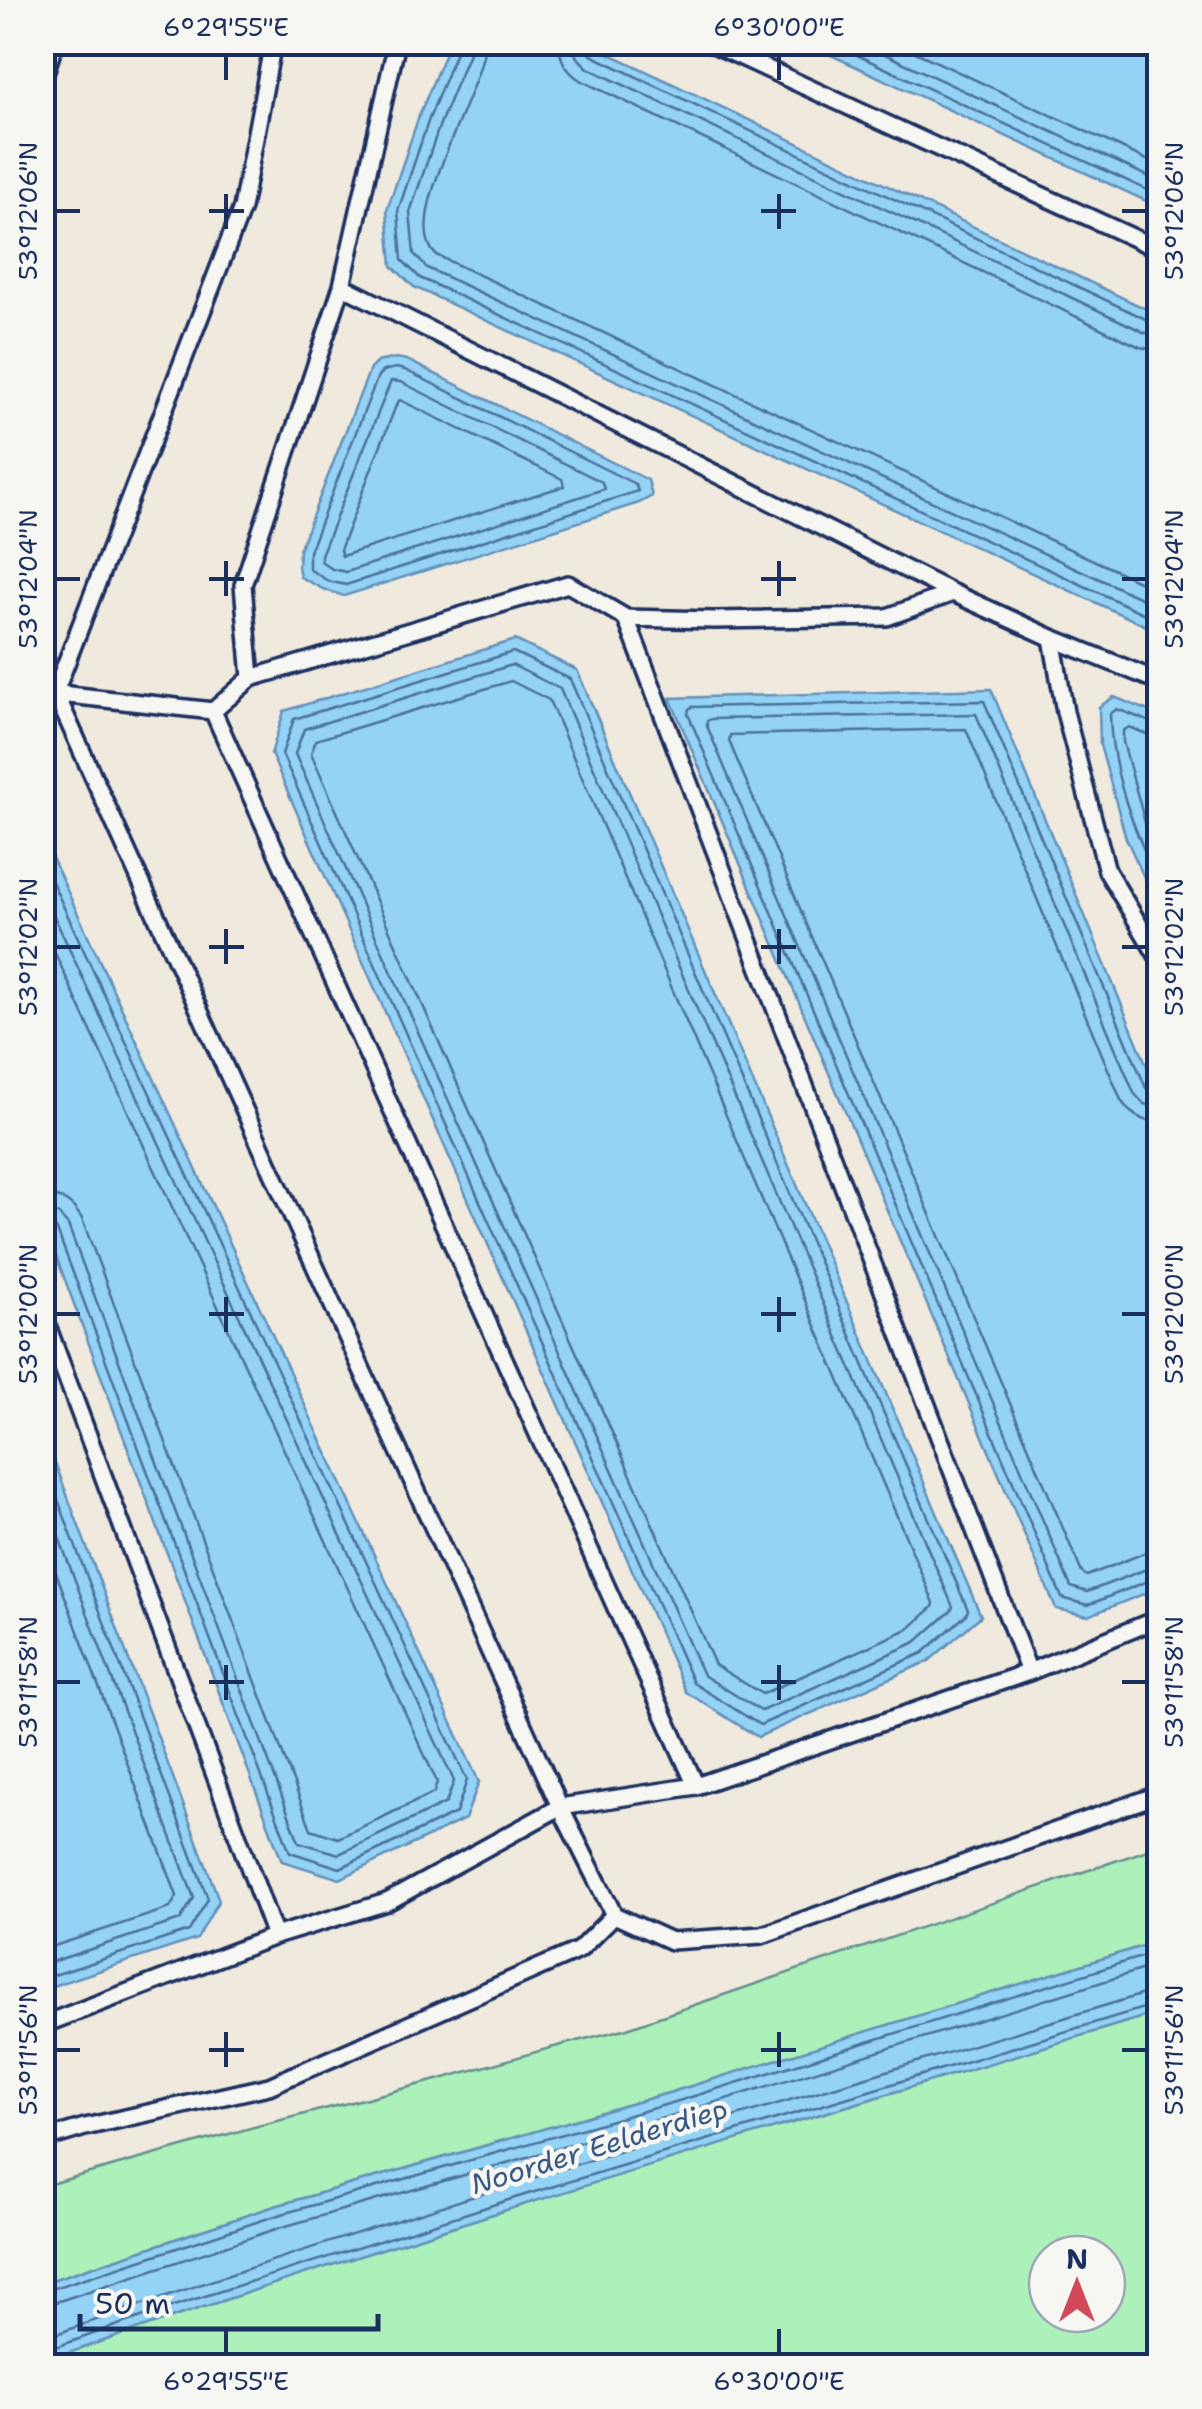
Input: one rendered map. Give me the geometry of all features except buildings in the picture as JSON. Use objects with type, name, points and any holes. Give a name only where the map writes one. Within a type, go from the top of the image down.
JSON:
[{"type":"lane","points":[[42,82],[55,42]]},
{"type":"lane","points":[[272,42],[242,208],[49,692],[560,1807],[614,1916],[671,1941],[762,1934],[1154,1796],[1160,1784]]},
{"type":"lane","points":[[251,678],[243,585],[342,286],[397,42]]},
{"type":"lane","points":[[709,42],[1160,250]]},
{"type":"lane","points":[[342,286],[953,593],[1160,682]]},
{"type":"lane","points":[[49,692],[213,711],[251,678],[568,584],[626,618],[888,617],[953,593]]},
{"type":"lane","points":[[626,618],[1028,1672]]},
{"type":"lane","points":[[1052,638],[1065,712],[1107,871],[1160,960]]},
{"type":"lane","points":[[213,711],[696,1786]]},
{"type":"lane","points":[[42,1312],[275,1936]]},
{"type":"lane","points":[[42,2025],[275,1936],[386,1902],[560,1807],[696,1786],[1028,1672],[1160,1618]]},
{"type":"lane","points":[[42,2140],[269,2086],[578,1950],[614,1916]]},
{"type":"green space","points":[[1159,1846],[1159,1941],[672,2092],[272,2207],[43,2283],[43,2186],[624,2029]]},
{"type":"green space","points":[[1159,2012],[1159,2366],[43,2366],[42,2362],[180,2315],[599,2181]]},
{"type":"water","points":[[449,43],[587,43],[1159,315],[1159,632],[414,287],[392,266],[387,210]]},
{"type":"water","points":[[805,43],[1159,43],[1159,207]]},
{"type":"water","points":[[396,358],[648,480],[652,496],[344,596],[300,577],[299,550],[370,369],[377,362]]},
{"type":"water","points":[[515,640],[577,670],[981,1616],[929,1661],[758,1737],[686,1692],[271,754],[284,711]]},
{"type":"water","points":[[991,689],[1159,1095],[1159,1588],[1088,1616],[1056,1609],[670,698]]},
{"type":"water","points":[[1114,697],[1159,715],[1159,910],[1126,838],[1100,745],[1099,707]]},
{"type":"water","points":[[42,836],[479,1782],[465,1819],[340,1879],[282,1861],[43,1221]]},
{"type":"water","points":[[42,1428],[219,1900],[197,1939],[43,1989]]},
{"type":"water","name":"Noorder Eelderdiep","points":[[1159,1941],[1159,2012],[459,2225],[43,2362],[43,2283],[272,2207],[672,2092]]}]
